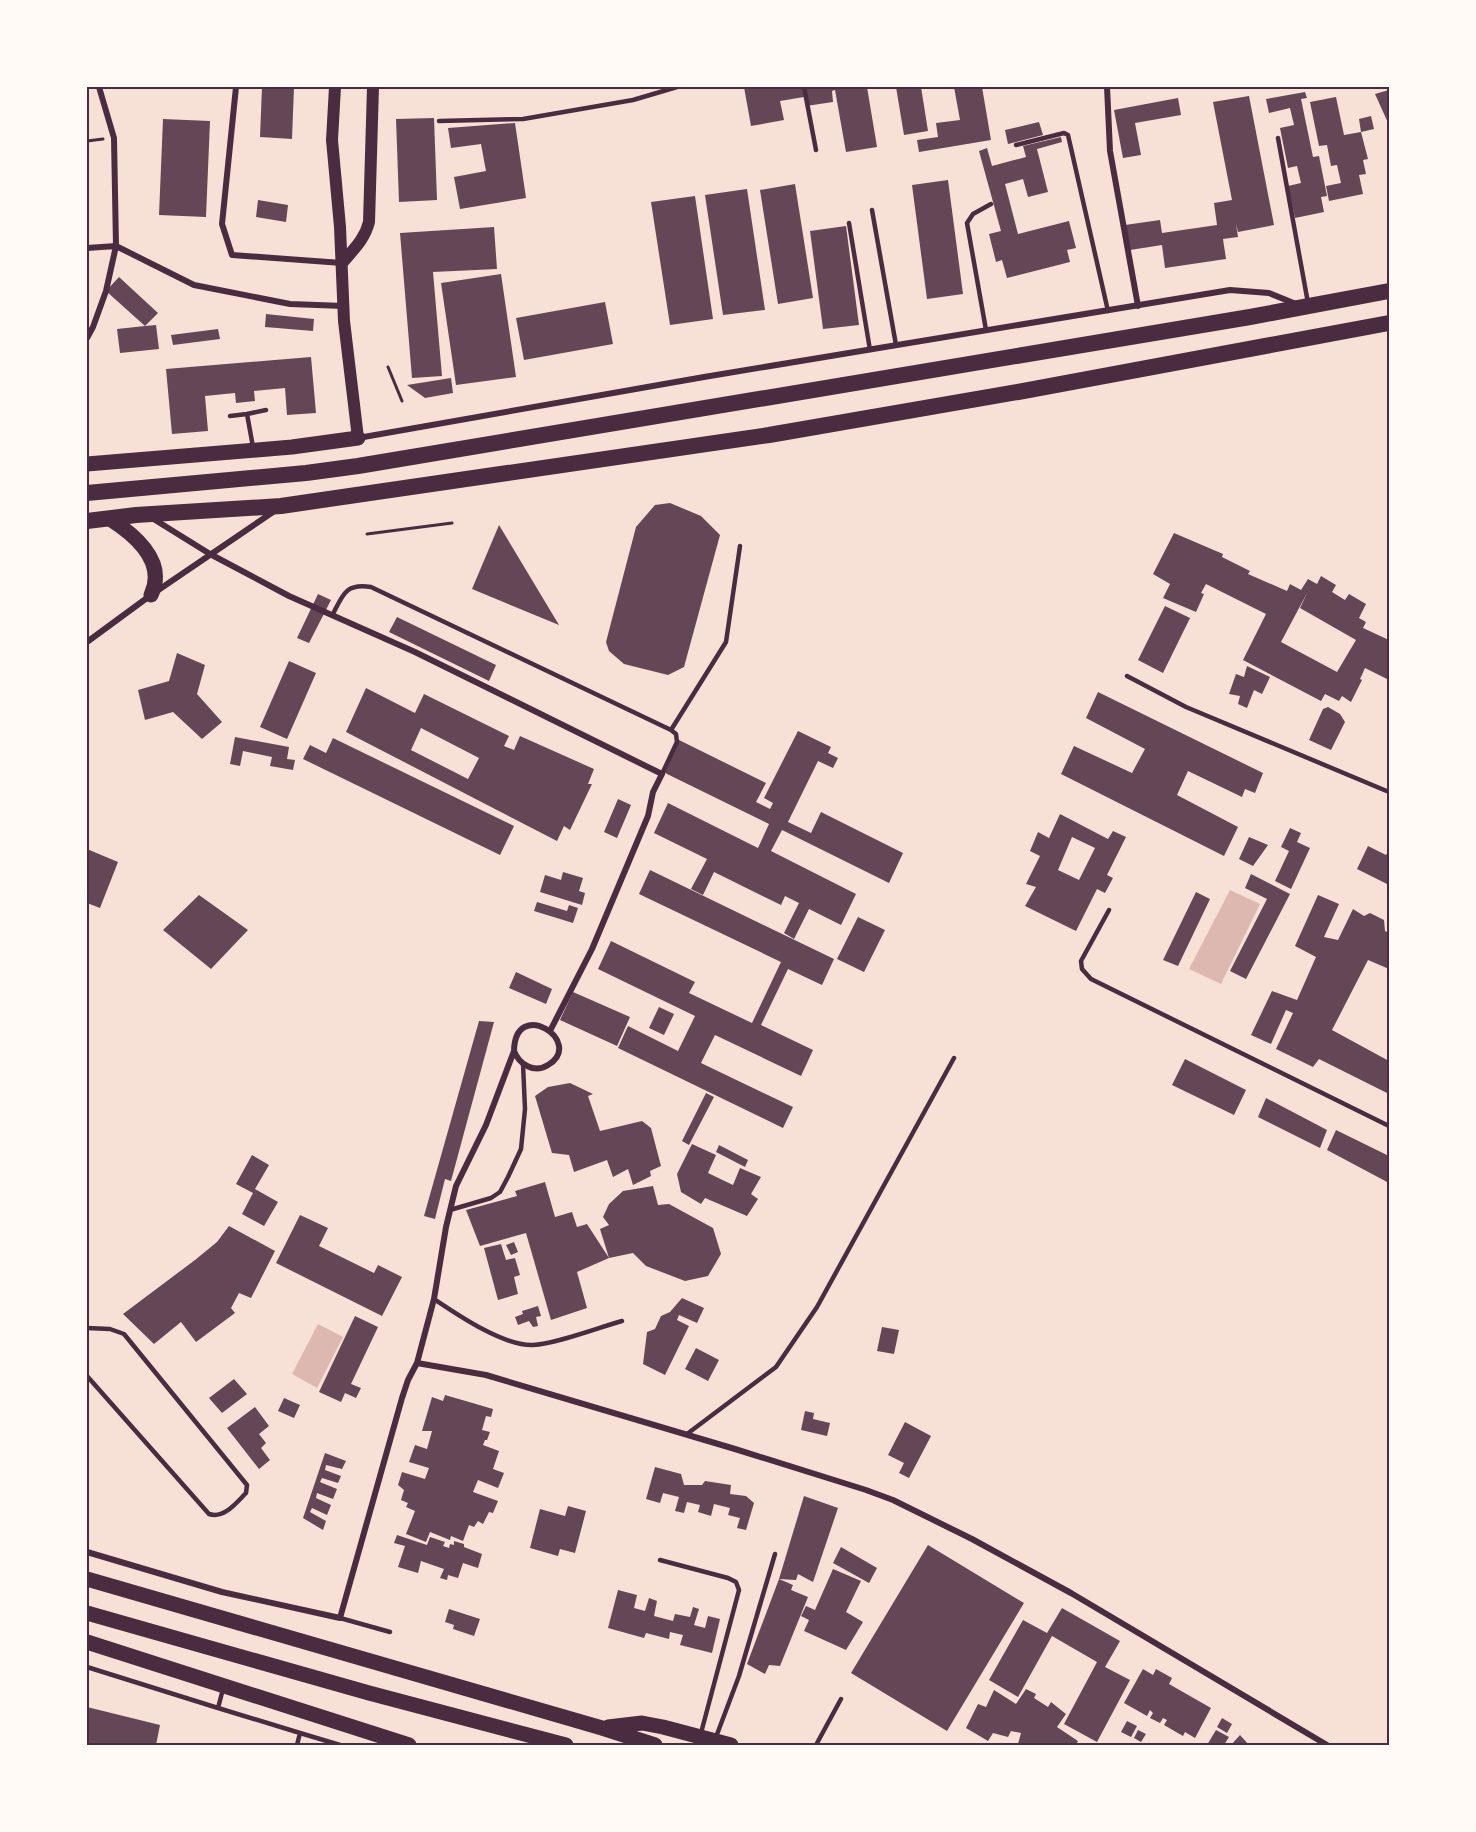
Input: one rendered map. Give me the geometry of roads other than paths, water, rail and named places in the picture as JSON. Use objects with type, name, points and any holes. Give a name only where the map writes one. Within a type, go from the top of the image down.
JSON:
[{"type":"highway","points":[[87,493],[306,473],[358,466],[1215,323],[1389,291]]},
{"type":"highway","points":[[87,521],[281,506],[769,435],[1018,392],[1389,323]]},
{"type":"main road","points":[[87,464],[292,447],[358,438],[344,306],[332,140],[335,87]]},
{"type":"main road","points":[[342,262],[367,232],[369,222],[374,87]]},
{"type":"main road","points":[[110,519],[127,530],[143,546],[153,566],[156,584],[151,595]]},
{"type":"main road","points":[[87,1579],[655,1745]]},
{"type":"main road","points":[[87,1613],[545,1742],[566,1745]]},
{"type":"main road","points":[[87,1641],[409,1745]]},
{"type":"main road","points":[[602,1728],[642,1723],[731,1745]]},
{"type":"street","points":[[87,338],[106,291],[116,246],[114,138],[99,87]]},
{"type":"street","points":[[236,87],[222,224],[232,255],[342,262]]},
{"type":"street","points":[[1107,87],[1110,151],[1138,306]]},
{"type":"street","points":[[87,248],[116,246],[194,285],[290,304],[344,306]]},
{"type":"street","points":[[358,438],[1230,290],[1269,293],[1306,306]]},
{"type":"street","points":[[87,642],[281,506]]},
{"type":"street","points":[[147,515],[210,554],[289,596],[333,614],[483,685],[662,774],[653,792],[648,816],[592,949],[550,1031]]},
{"type":"street","points":[[87,1552],[222,1592],[340,1618],[405,1389],[417,1362],[434,1299],[456,1186],[486,1125],[514,1051],[517,1036],[526,1026],[542,1026],[550,1031],[559,1045],[558,1054],[553,1061],[540,1068],[523,1064],[517,1060],[514,1051]]},
{"type":"street","points":[[417,1362],[486,1376],[687,1434],[893,1500],[972,1539],[1071,1593],[1327,1745]]},
{"type":"lane","points":[[439,121],[523,119],[633,100],[677,87]]},
{"type":"lane","points":[[804,87],[816,150]]},
{"type":"lane","points":[[1016,145],[1064,133],[1068,135],[1108,311]]},
{"type":"lane","points":[[1278,138],[1306,306]]},
{"type":"lane","points":[[986,330],[967,223],[973,214],[991,204]]},
{"type":"lane","points":[[872,210],[896,345]]},
{"type":"lane","points":[[849,223],[870,350]]},
{"type":"lane","points":[[230,416],[266,411]]},
{"type":"lane","points":[[247,414],[253,449]]},
{"type":"lane","points":[[671,730],[726,642],[740,546]]},
{"type":"lane","points":[[333,614],[343,594],[348,590],[359,585],[371,587],[671,730],[676,734],[677,742],[662,774]]},
{"type":"lane","points":[[1127,676],[1186,707],[1389,792]]},
{"type":"lane","points":[[1109,910],[1082,961],[1082,969],[1091,979],[1389,1126]]},
{"type":"lane","points":[[687,1434],[776,1367],[817,1307],[954,1058]]},
{"type":"lane","points":[[450,1210],[491,1198],[500,1192],[508,1177],[521,1149],[525,1109],[523,1064]]},
{"type":"lane","points":[[434,1299],[491,1333],[513,1342],[532,1345],[622,1321]]},
{"type":"lane","points":[[87,1329],[110,1329],[124,1334],[247,1485],[246,1493],[222,1515],[209,1514],[87,1376]]},
{"type":"lane","points":[[707,1738],[739,1676],[775,1554]]},
{"type":"lane","points":[[660,1560],[728,1578],[736,1582],[739,1590],[707,1738]]},
{"type":"lane","points":[[340,1618],[390,1632]]},
{"type":"lane","points":[[87,1667],[340,1745]]},
{"type":"lane","points":[[218,1708],[224,1685]]},
{"type":"lane","points":[[816,1745],[841,1699]]},
{"type":"lane","points":[[297,1745],[300,1733]]}]
